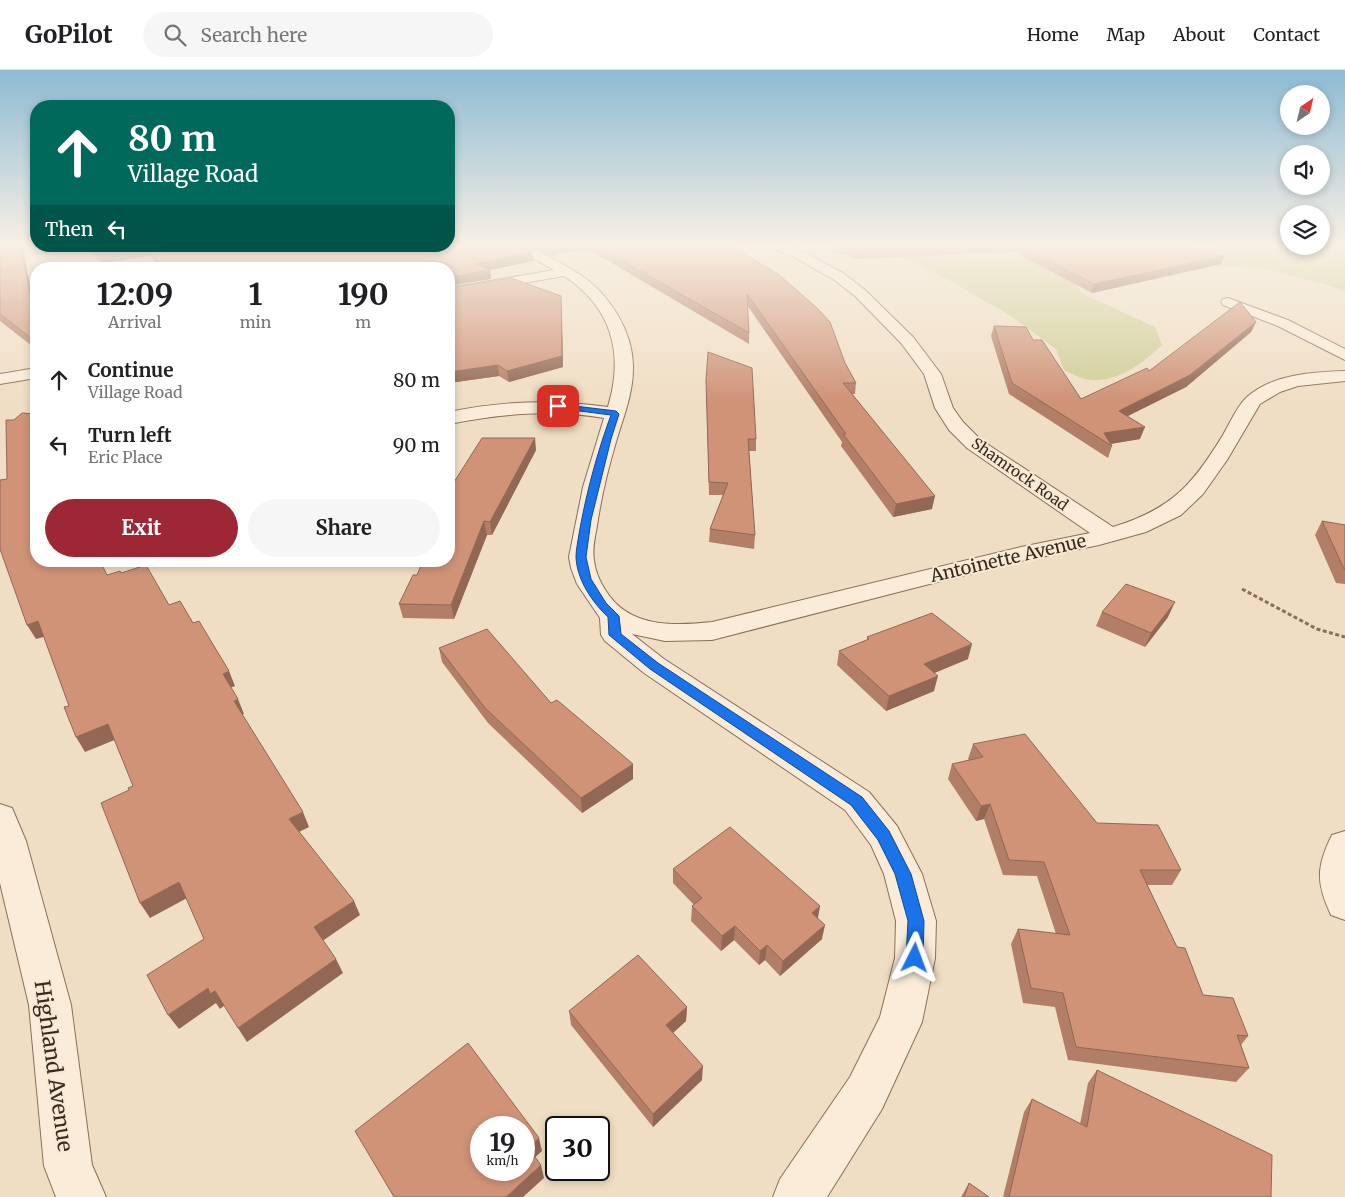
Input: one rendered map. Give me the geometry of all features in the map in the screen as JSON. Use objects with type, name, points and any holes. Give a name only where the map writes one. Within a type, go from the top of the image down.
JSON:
[{"type":"street","points":[[597,297],[612,321],[622,345],[624,368],[621,395],[607,439],[589,511],[581,557],[586,579],[601,605],[613,616],[615,635],[654,666],[856,801],[884,836],[903,874],[916,921],[915,958],[900,1022],[866,1093],[798,1197]]},
{"type":"street","name":"Shamrock Road","points":[[864,297],[924,360],[932,374],[944,408],[956,426],[974,444],[1109,535]]},
{"type":"street","points":[[1228,302],[1283,323],[1345,355]]},
{"type":"street","points":[[0,379],[30,374]]},
{"type":"street","name":"Antoinette Avenue","points":[[613,616],[636,627],[659,632],[689,634],[712,631],[898,583],[1052,546],[1109,535],[1145,524],[1174,510],[1194,494],[1253,401],[1265,391],[1300,380],[1345,376]]},
{"type":"street","points":[[455,417],[502,407],[528,406],[558,406],[616,414]]},
{"type":"street","name":"Highland Avenue","points":[[0,818],[8,841],[50,1005],[68,1166],[81,1197]]},
{"type":"street","points":[[1345,846],[1339,857],[1337,874],[1345,903]]},
{"type":"path","points":[[1242,589],[1317,629],[1345,637]]},
{"type":"green space","points":[[977,297],[1089,297],[1155,327],[1162,345],[1126,372],[1115,377],[1093,380],[1082,378],[1064,370],[1056,349],[1011,316]]},
{"type":"building","points":[[0,297],[30,297],[30,337],[0,314]]},
{"type":"building","points":[[455,297],[561,297],[562,356],[507,371],[498,365],[455,371]]},
{"type":"building","points":[[685,297],[747,297],[749,333]]},
{"type":"building","points":[[749,297],[804,297],[817,308],[830,322],[845,363],[856,383],[843,383],[935,496],[896,504],[843,434],[846,434]]},
{"type":"building","points":[[1240,302],[1256,322],[1190,375],[1119,411],[1145,427],[1104,433],[1112,446],[1012,383],[994,326],[1026,327],[1033,340],[1042,340],[1081,399],[1147,368],[1149,371]]},
{"type":"building","points":[[708,352],[752,368],[756,439],[748,439],[755,535],[710,529],[728,483],[709,482],[706,380]]},
{"type":"building","points":[[22,413],[30,414],[30,567],[103,567],[107,575],[147,567],[169,605],[180,601],[193,623],[199,621],[229,671],[223,674],[238,699],[234,701],[303,812],[289,819],[354,901],[314,927],[336,959],[238,1028],[215,991],[210,994],[208,988],[168,1015],[147,975],[204,939],[179,882],[140,903],[101,803],[129,790],[128,788],[133,786],[108,724],[76,737],[64,707],[69,706],[38,621],[27,625],[0,549],[0,480],[7,479],[6,420],[14,420]]},
{"type":"building","points":[[482,438],[535,438],[490,522],[484,521],[451,605],[399,604],[413,575],[417,575],[420,567],[455,567],[455,481]]},
{"type":"building","points":[[1322,521],[1345,525],[1345,569],[1344,569]]},
{"type":"building","points":[[1126,584],[1175,602],[1151,633],[1102,612]]},
{"type":"building","points":[[932,613],[972,644],[924,664],[938,676],[889,696],[839,651],[869,639],[867,637]]},
{"type":"building","points":[[487,629],[551,703],[557,700],[633,764],[581,798],[485,708],[439,648]]},
{"type":"building","points":[[1025,734],[1097,823],[1158,825],[1181,870],[1140,870],[1177,947],[1185,948],[1203,995],[1233,998],[1248,1036],[1237,1035],[1249,1068],[1076,1047],[1063,993],[1031,988],[1018,929],[1070,935],[1044,862],[1009,860],[990,804],[981,806],[952,764],[983,757],[973,744]]},
{"type":"building","points":[[730,827],[820,906],[812,913],[825,925],[783,961],[767,945],[760,951],[735,926],[722,936],[692,906],[702,898],[673,869]]},
{"type":"building","points":[[638,955],[687,1007],[666,1025],[703,1066],[653,1114],[569,1011]]},
{"type":"building","points":[[468,1043],[523,1116],[470,1116],[470,1181],[524,1181],[506,1197],[394,1197],[355,1131]]},
{"type":"building","points":[[1097,1070],[1272,1155],[1271,1197],[1009,1197],[1032,1099],[1087,1127]]},
{"type":"building","points":[[535,1133],[539,1138],[535,1142]]},
{"type":"building","points":[[535,1157],[541,1165],[535,1170]]},
{"type":"building","points":[[969,1183],[989,1197],[964,1197]]},
{"type":"route","points":[[558,406],[616,414],[607,439],[586,520],[581,557],[586,579],[601,605],[613,616],[615,635],[654,666],[830,781],[856,801],[884,836],[903,874],[916,921],[915,958]]}]
